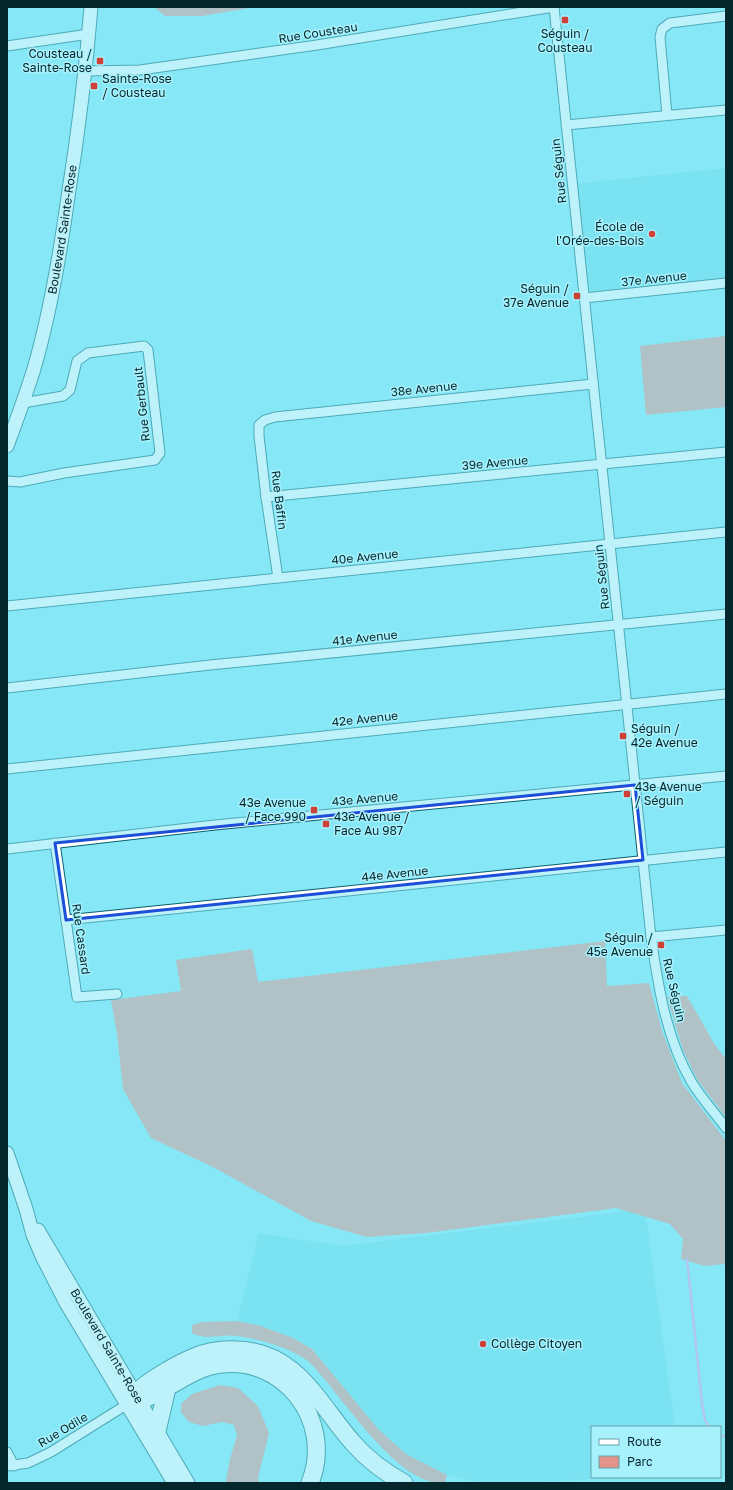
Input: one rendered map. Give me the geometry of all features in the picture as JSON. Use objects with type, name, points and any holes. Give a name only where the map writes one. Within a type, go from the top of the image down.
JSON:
[{"type":"highway","points":[[134,1400],[142,1387],[187,1360],[202,1354],[223,1350],[252,1351],[262,1354],[284,1364],[299,1376],[355,1445],[384,1470],[404,1483]]},
{"type":"highway","points":[[134,1400],[148,1398],[196,1371],[215,1365],[240,1364],[256,1367],[279,1378],[292,1389],[298,1396],[312,1420],[316,1449],[315,1468],[310,1483]]},
{"type":"highway","points":[[157,1431],[167,1388]]},
{"type":"street","name":"Boulevard Sainte-Rose","points":[[7,446],[33,371],[51,295],[64,222],[85,71],[91,7]]},
{"type":"street","name":"Rue Cousteau","points":[[85,71],[140,70],[317,45],[554,7]]},
{"type":"street","name":"Rue Séguin","points":[[554,7],[635,786],[657,978],[671,1033],[682,1061],[692,1082],[726,1128]]},
{"type":"street","points":[[668,115],[660,37],[662,29],[670,23],[726,16]]},
{"type":"street","points":[[7,46],[89,34]]},
{"type":"street","points":[[566,125],[726,110]]},
{"type":"street","name":"37e Avenue","points":[[584,298],[726,283]]},
{"type":"street","name":"Rue Gerbault","points":[[7,481],[20,482],[64,473],[155,460],[160,453],[148,350],[144,346],[88,353],[77,361],[70,390],[63,396],[23,403]]},
{"type":"street","name":"38e Avenue","points":[[259,426],[265,420],[275,417],[593,384]]},
{"type":"street","name":"Rue Baffin","points":[[259,426],[266,497],[278,578]]},
{"type":"street","name":"39e Avenue","points":[[266,497],[726,452]]},
{"type":"street","name":"40e Avenue","points":[[7,606],[726,532]]},
{"type":"street","name":"41e Avenue","points":[[7,688],[202,666],[726,614]]},
{"type":"street","name":"42e Avenue","points":[[7,769],[726,694]]},
{"type":"street","name":"43e Avenue","points":[[7,849],[223,824],[635,786],[726,776]]},
{"type":"street","name":"Rue Cassard","points":[[55,843],[77,997],[117,994]]},
{"type":"street","name":"44e Avenue","points":[[66,920],[726,852]]},
{"type":"street","points":[[651,936],[726,930]]},
{"type":"street","name":"Boulevard Sainte-Rose","points":[[7,1153],[26,1209],[134,1400],[174,1483]]},
{"type":"street","name":"Boulevard Sainte-Rose","points":[[134,1400],[157,1431],[188,1483]]},
{"type":"street","name":"Rue Odile","points":[[10,1466],[28,1463],[51,1452],[134,1400]]},
{"type":"street","points":[[7,1452],[10,1466]]},
{"type":"highlighted area","points":[[635,785],[643,860],[66,920],[55,843]]},
{"type":"shaded area","name":"École de l'Orée-des-Bois","points":[[726,168],[726,283],[584,298],[572,184]]},
{"type":"shaded area","name":"Collège Citoyen","points":[[645,1209],[675,1426],[591,1426],[591,1478],[600,1478],[529,1483],[481,1483],[447,1475],[406,1454],[378,1429],[312,1349],[293,1338],[261,1326],[237,1321],[259,1233],[342,1246]]},
{"type":"green space","points":[[154,7],[255,7],[202,16],[165,16]]},
{"type":"green space","points":[[726,336],[726,407],[646,415],[640,346]]},
{"type":"green space","points":[[605,941],[607,986],[649,983],[662,1031],[682,1083],[726,1141],[725,1264],[705,1266],[681,1259],[683,1239],[670,1224],[616,1208],[426,1233],[367,1237],[311,1221],[213,1167],[151,1138],[123,1089],[117,1034],[111,1000],[181,991],[176,960],[252,949],[258,982]]},
{"type":"green space","points":[[687,996],[715,1045],[726,1059],[726,1118],[697,1079],[683,1050],[667,997]]},
{"type":"green space","points":[[237,1321],[261,1326],[293,1338],[312,1349],[378,1429],[406,1454],[447,1475],[445,1482],[427,1480],[409,1471],[390,1456],[354,1416],[323,1377],[310,1363],[295,1353],[275,1345],[245,1337],[203,1337],[192,1333],[192,1325],[202,1322]]},
{"type":"green space","points":[[220,1385],[238,1388],[258,1406],[269,1433],[258,1478],[259,1483],[226,1483],[230,1459],[237,1435],[234,1425],[222,1422],[203,1426],[189,1422],[181,1412],[181,1404],[192,1394]]},
{"type":"waterway","points":[[687,1259],[702,1403],[705,1421],[709,1426]]},
{"type":"waterway","points":[[721,1436],[726,1436]]},
{"type":"place","name":"Séguin / Cousteau","points":[[565,20]]},
{"type":"place","name":"Cousteau / Sainte-Rose","points":[[100,61]]},
{"type":"place","name":"Sainte-Rose / Cousteau","points":[[94,86]]},
{"type":"place","name":"École de l'Orée-des-Bois","points":[[652,234]]},
{"type":"place","name":"Séguin / 37e Avenue","points":[[577,296]]},
{"type":"place","name":"Séguin / 42e Avenue","points":[[623,736]]},
{"type":"place","name":"43e Avenue / Séguin","points":[[627,794]]},
{"type":"place","name":"43e Avenue / Face 990","points":[[314,810]]},
{"type":"place","name":"43e Avenue / Face Au 987","points":[[326,824]]},
{"type":"place","name":"Séguin / 45e Avenue","points":[[661,945]]},
{"type":"place","name":"Collège Citoyen","points":[[483,1344]]}]
